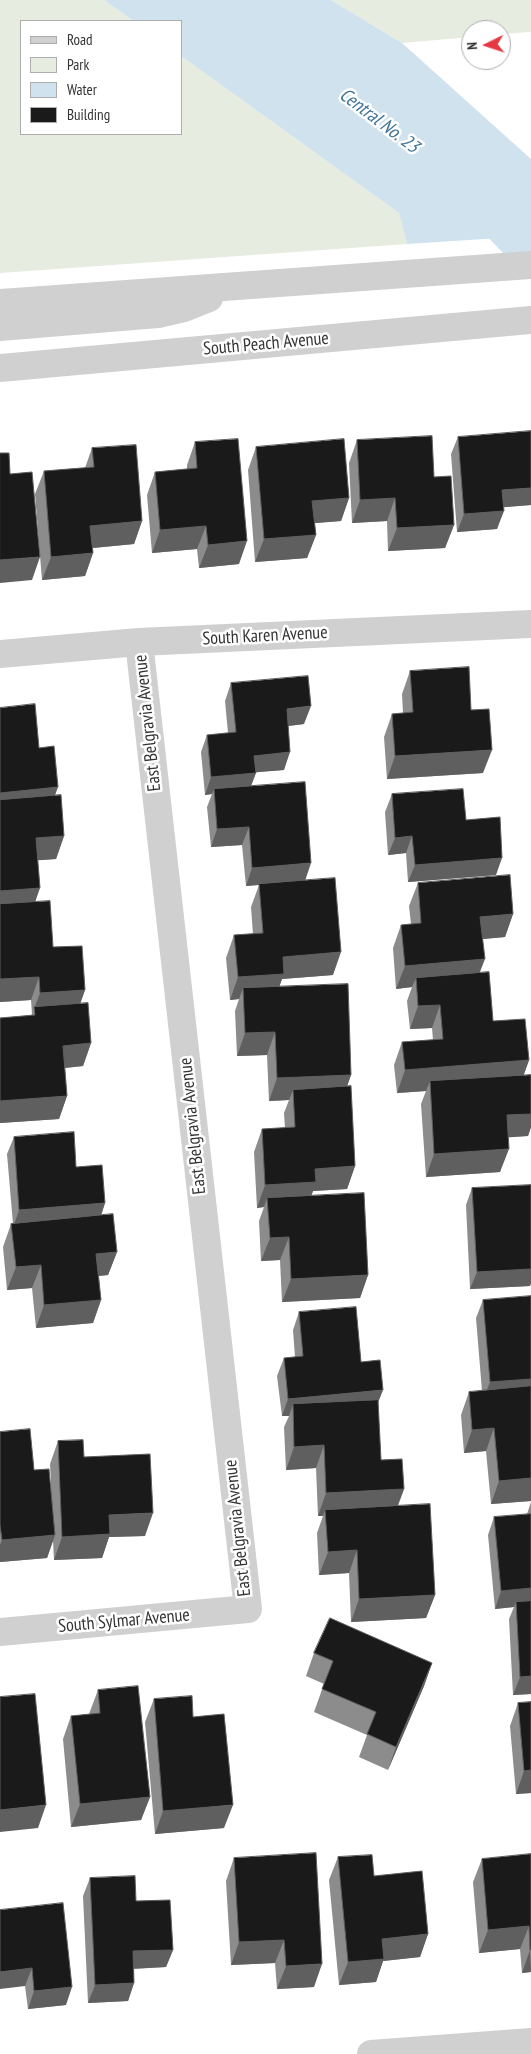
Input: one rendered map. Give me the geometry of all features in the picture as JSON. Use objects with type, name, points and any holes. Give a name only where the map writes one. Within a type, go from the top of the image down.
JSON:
[{"type":"street","points":[[0,303],[531,265]]},
{"type":"street","points":[[0,327],[158,314],[184,308],[236,287]]},
{"type":"street","name":"South Peach Avenue","points":[[0,368],[531,320]]},
{"type":"street","name":"South Karen Avenue","points":[[0,654],[139,642],[531,624]]},
{"type":"street","name":"East Belgravia Avenue","points":[[139,642],[248,1609]]},
{"type":"street","name":"South Sylmar Avenue","points":[[0,1632],[248,1609]]},
{"type":"street","points":[[371,2054],[531,2042]]},
{"type":"green space","points":[[0,0],[104,0],[133,20],[20,20],[20,135],[182,135],[182,57],[399,213],[407,244],[0,273]]},
{"type":"green space","points":[[331,0],[531,0],[531,32],[511,33],[511,20],[461,20],[461,38],[402,43]]},
{"type":"water","points":[[104,0],[331,0],[402,43],[531,159],[531,236],[407,244],[399,213],[182,57],[182,20],[133,20]]},
{"type":"building","points":[[531,431],[531,488],[502,490],[504,511],[464,514],[458,437]]},
{"type":"building","points":[[432,436],[434,477],[451,476],[454,525],[397,528],[395,498],[360,500],[357,440]]},
{"type":"building","points":[[238,439],[247,541],[208,545],[206,526],[160,530],[155,472],[197,468],[195,442]]},
{"type":"building","points":[[344,439],[349,498],[312,501],[316,535],[264,539],[256,447]]},
{"type":"building","points":[[136,445],[142,521],[90,526],[93,553],[51,557],[44,471],[94,467],[92,448]]},
{"type":"building","points":[[0,453],[9,453],[10,474],[32,472],[40,557],[0,560]]},
{"type":"building","points":[[469,667],[471,710],[489,709],[492,750],[395,756],[392,714],[413,712],[410,671]]},
{"type":"building","points":[[308,676],[311,706],[287,709],[290,752],[254,756],[256,773],[211,777],[207,735],[236,732],[231,683]]},
{"type":"building","points":[[35,704],[39,748],[54,746],[58,787],[0,793],[0,708]]},
{"type":"building","points":[[305,782],[311,863],[252,868],[249,827],[217,829],[214,789]]},
{"type":"building","points":[[463,789],[466,820],[500,817],[502,858],[415,865],[412,836],[395,838],[392,794]]},
{"type":"building","points":[[61,795],[64,836],[36,838],[40,888],[0,891],[0,800]]},
{"type":"building","points":[[510,875],[513,914],[480,917],[485,959],[405,966],[401,925],[421,923],[418,883]]},
{"type":"building","points":[[335,878],[341,952],[283,957],[284,974],[238,977],[234,935],[263,933],[259,884]]},
{"type":"building","points":[[50,901],[53,947],[82,946],[85,990],[40,993],[39,977],[0,979],[0,904]]},
{"type":"building","points":[[489,972],[493,1021],[525,1019],[529,1060],[405,1070],[402,1042],[443,1039],[440,1005],[418,1006],[416,978]]},
{"type":"building","points":[[348,984],[351,1075],[277,1078],[275,1032],[245,1033],[243,988]]},
{"type":"building","points":[[88,1003],[91,1043],[63,1046],[67,1096],[0,1101],[0,1018],[35,1015],[34,1007]]},
{"type":"building","points":[[531,1075],[531,1114],[507,1115],[509,1149],[434,1154],[430,1081]]},
{"type":"building","points":[[351,1086],[355,1166],[315,1169],[316,1182],[265,1185],[262,1129],[295,1127],[293,1090]]},
{"type":"building","points":[[74,1132],[76,1167],[102,1165],[105,1203],[19,1210],[14,1137]]},
{"type":"building","points":[[531,1185],[531,1269],[477,1272],[472,1188]]},
{"type":"building","points":[[364,1193],[368,1275],[291,1279],[289,1237],[270,1238],[267,1198]]},
{"type":"building","points":[[113,1214],[117,1252],[96,1254],[101,1300],[44,1305],[41,1265],[16,1267],[11,1224]]},
{"type":"building","points":[[531,1296],[531,1379],[490,1382],[483,1300]]},
{"type":"building","points":[[356,1307],[361,1362],[380,1360],[383,1390],[288,1399],[284,1358],[303,1356],[299,1312]]},
{"type":"building","points":[[531,1386],[531,1478],[499,1481],[494,1428],[472,1430],[469,1392]]},
{"type":"building","points":[[378,1400],[381,1460],[402,1459],[404,1489],[326,1493],[324,1445],[294,1447],[293,1404]]},
{"type":"building","points":[[30,1429],[34,1470],[49,1469],[55,1535],[2,1540],[0,1525],[0,1432]]},
{"type":"building","points":[[83,1440],[84,1457],[150,1454],[153,1513],[109,1515],[110,1534],[62,1537],[58,1441]]},
{"type":"building","points":[[430,1504],[435,1595],[359,1599],[357,1550],[328,1552],[325,1510]]},
{"type":"building","points":[[531,1514],[531,1588],[501,1591],[494,1517]]},
{"type":"building","points":[[531,1601],[531,1676],[520,1677],[516,1602]]},
{"type":"building","points":[[330,1618],[432,1663],[396,1747],[367,1734],[376,1712],[322,1689],[333,1661],[314,1653]]},
{"type":"building","points":[[138,1686],[150,1797],[80,1804],[71,1716],[100,1713],[98,1690]]},
{"type":"building","points":[[35,1694],[46,1805],[0,1810],[0,1697]]},
{"type":"building","points":[[192,1696],[193,1717],[224,1714],[233,1805],[163,1811],[154,1699]]},
{"type":"building","points":[[531,1702],[531,1770],[524,1771],[518,1703]]},
{"type":"building","points":[[316,1853],[322,1964],[286,1966],[284,1940],[239,1942],[234,1858]]},
{"type":"building","points":[[531,1854],[530,1950],[529,1926],[488,1930],[482,1859]]},
{"type":"building","points":[[372,1855],[374,1876],[422,1871],[428,1934],[382,1939],[384,1959],[348,1962],[338,1857]]},
{"type":"building","points":[[135,1876],[136,1901],[170,1900],[173,1950],[133,1951],[134,1983],[95,1985],[90,1878]]},
{"type":"building","points":[[63,1903],[72,1987],[34,1991],[32,1968],[0,1972],[0,1910]]},
{"type":"waterway","name":"Central No. 23","points":[[477,197],[531,253]]}]
